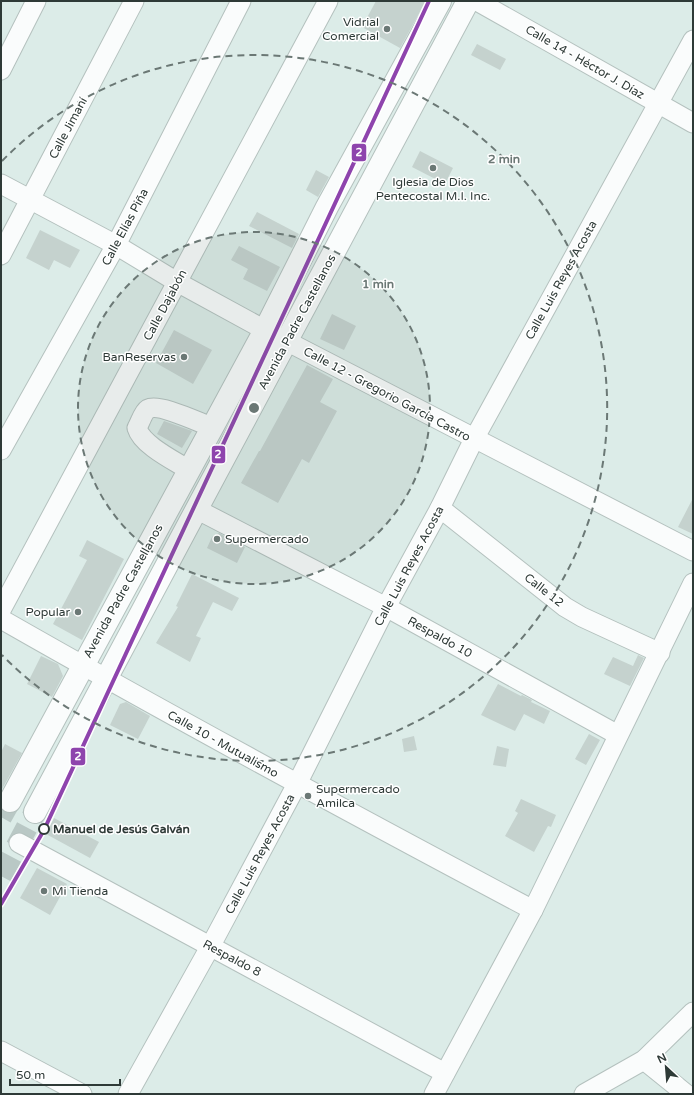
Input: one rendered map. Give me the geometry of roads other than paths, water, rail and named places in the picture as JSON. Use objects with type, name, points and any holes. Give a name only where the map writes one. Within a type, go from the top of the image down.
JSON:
[{"type":"main road","name":"Avenida Padre Castellanos","points":[[10,801],[82,665],[265,330],[327,207],[440,1]]},
{"type":"main road","name":"Avenida Padre Castellanos","points":[[35,812],[468,1]]},
{"type":"street","points":[[1,70],[36,1]]},
{"type":"street","name":"Calle Jimaní","points":[[1,255],[134,1]]},
{"type":"street","name":"Calle Elías Piña","points":[[1,450],[116,245],[241,1]]},
{"type":"street","name":"Calle Dajabón","points":[[1,610],[328,1]]},
{"type":"street","name":"Calle 14 - Héctor J. Díaz","points":[[477,1],[693,123]]},
{"type":"street","name":"Calle Luis Reyes Acosta","points":[[128,1094],[210,947],[297,784],[386,607],[440,508],[474,439],[693,40]]},
{"type":"street","name":"Calle 12 - Gregorio García Castro","points":[[1,184],[116,245],[177,282],[265,330],[693,551]]},
{"type":"street","points":[[189,470],[146,442],[138,434],[137,428],[146,410],[152,408],[166,410],[212,428]]},
{"type":"street","name":"Calle 12","points":[[440,508],[565,607],[582,617],[660,653]]},
{"type":"street","name":"Respaldo 10","points":[[196,509],[386,607],[618,735]]},
{"type":"street","points":[[434,1094],[533,910],[693,583]]},
{"type":"street","name":"Calle 10 - Mutualismo","points":[[1,619],[106,679],[297,784],[533,910]]},
{"type":"street","name":"Respaldo 8","points":[[19,843],[445,1073]]},
{"type":"street","points":[[584,1094],[644,1060],[693,1012]]},
{"type":"street","points":[[1,1051],[82,1094]]},
{"type":"street","points":[[644,1060],[686,1094]]},
{"type":"tunnel","points":[[1,817],[10,801]]},
{"type":"tunnel","points":[[1,876],[35,812]]},
{"type":"metro line","name":"2","points":[[1,904],[44,830],[429,1]]},
{"type":"place","name":"Vidrial Comercial","points":[[387,29]]},
{"type":"place","name":"Iglesia de Dios Pentecostal M.I. Inc.","points":[[433,168]]},
{"type":"place","name":"BanReservas","points":[[184,357]]},
{"type":"place","name":"Supermercado","points":[[217,539]]},
{"type":"place","name":"Popular","points":[[78,612]]},
{"type":"place","name":"Supermercado Amilca","points":[[308,796]]},
{"type":"place","name":"Manuel de Jesús Galván","points":[[44,829]]},
{"type":"place","name":"Mi Tienda","points":[[44,891]]}]
